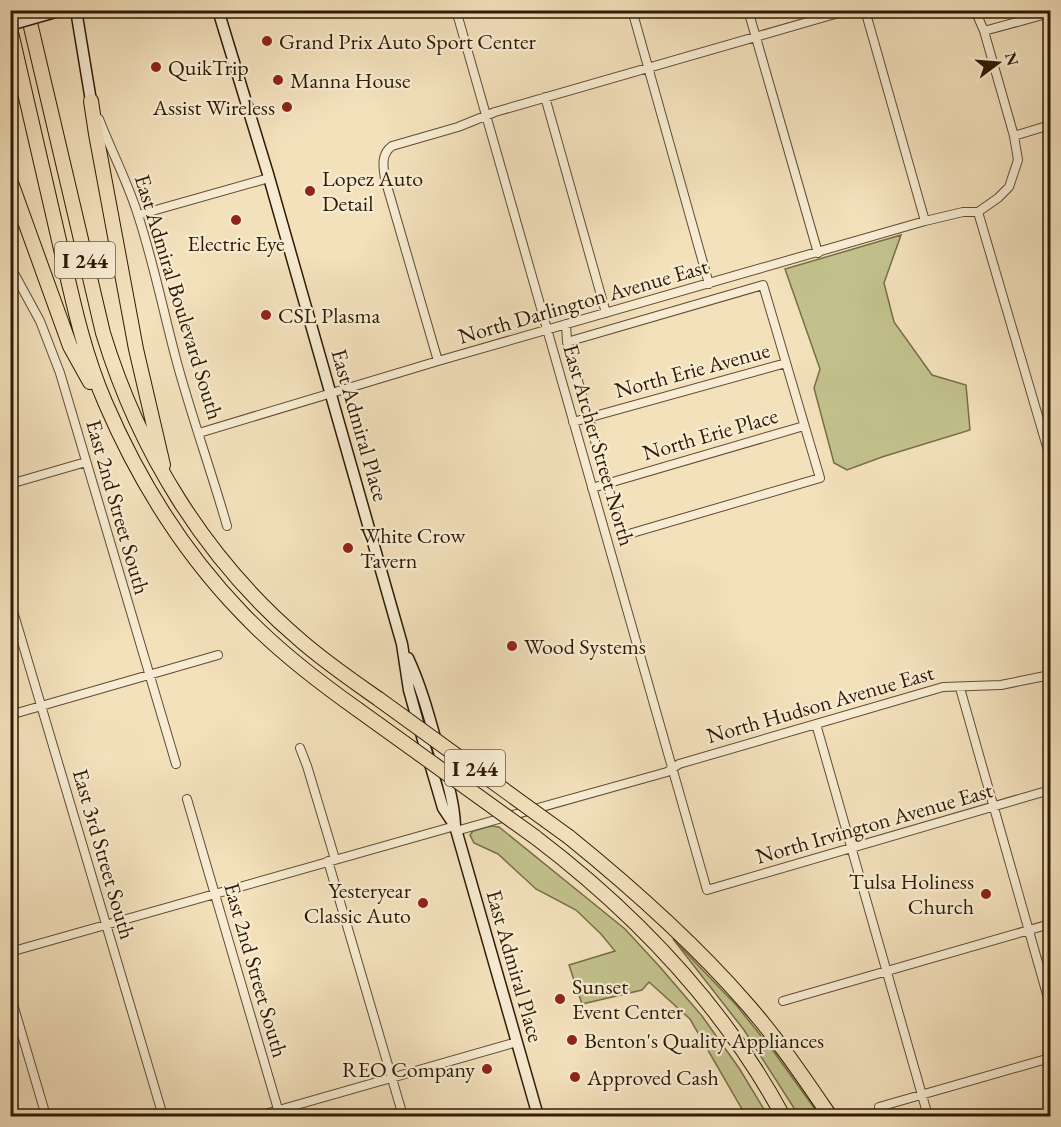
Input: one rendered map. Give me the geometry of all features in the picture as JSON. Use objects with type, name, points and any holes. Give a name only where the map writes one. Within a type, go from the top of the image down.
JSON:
[{"type":"highway","name":"I 244","points":[[27,10],[91,287],[115,374],[167,482],[200,532],[253,596],[299,640],[330,665],[569,837],[663,919],[746,1003],[830,1116]]},
{"type":"highway","name":"I 244","points":[[10,27],[82,334],[104,400],[119,433],[137,469],[171,525],[206,573],[267,637],[324,685],[535,837],[591,882],[668,957],[705,999],[743,1050],[783,1116]]},
{"type":"highway","points":[[91,101],[136,349],[167,482]]},
{"type":"highway","points":[[10,180],[70,346],[119,433]]},
{"type":"main road","name":"East Admiral Boulevard South","points":[[76,10],[91,101]]},
{"type":"main road","name":"East Admiral Place","points":[[218,10],[269,178],[402,644],[409,690],[432,772],[443,808],[455,828],[538,1116]]},
{"type":"main road","points":[[10,27],[60,11]]},
{"type":"street","name":"East Archer Street North","points":[[456,10],[707,890]]},
{"type":"street","points":[[632,10],[709,284]]},
{"type":"street","points":[[748,10],[818,253]]},
{"type":"street","points":[[438,361],[386,185],[383,169],[384,154],[393,146],[648,67],[849,10]]},
{"type":"street","points":[[865,10],[925,222]]},
{"type":"street","points":[[975,10],[984,31],[1014,136],[1018,160],[1013,180],[1003,194],[978,212],[1047,434],[1050,457]]},
{"type":"street","points":[[984,31],[1050,13]]},
{"type":"street","points":[[545,98],[606,313]]},
{"type":"street","name":"East Admiral Boulevard South","points":[[91,101],[127,183],[138,215],[176,358],[228,526]]},
{"type":"street","points":[[1014,136],[1050,125]]},
{"type":"street","points":[[138,215],[269,178]]},
{"type":"street","name":"North Darlington Avenue East","points":[[199,433],[438,361],[925,222],[963,212],[978,212]]},
{"type":"street","name":"East 2nd Street South","points":[[10,266],[27,295],[54,353],[176,765]]},
{"type":"street","name":"North Darlington Avenue East","points":[[567,342],[763,285],[786,363]]},
{"type":"street","name":"East Archer Street North","points":[[566,324],[567,342],[622,536],[820,478],[804,426]]},
{"type":"street","points":[[786,363],[804,426]]},
{"type":"street","name":"North Erie Avenue","points":[[573,422],[786,363]]},
{"type":"street","name":"North Erie Place","points":[[592,488],[804,426]]},
{"type":"street","points":[[10,484],[86,462]]},
{"type":"street","name":"East 3rd Street South","points":[[10,601],[164,1116]]},
{"type":"street","points":[[10,715],[218,655]]},
{"type":"street","name":"North Hudson Avenue East","points":[[455,828],[667,772],[679,764],[943,687],[1001,685],[1050,675]]},
{"type":"street","points":[[960,687],[1050,1005]]},
{"type":"street","points":[[816,724],[928,1116]]},
{"type":"street","points":[[300,748],[307,766],[403,1116]]},
{"type":"street","name":"North Irvington Avenue East","points":[[707,890],[1050,790]]},
{"type":"street","name":"East 2nd Street South","points":[[187,800],[279,1114]]},
{"type":"street","points":[[10,952],[331,860],[455,828]]},
{"type":"street","points":[[783,1001],[1050,924]]},
{"type":"street","points":[[10,994],[46,1116]]},
{"type":"street","points":[[258,1116],[279,1114],[517,1042]]},
{"type":"street","points":[[879,1107],[1050,1058]]},
{"type":"shaded area","points":[[901,235],[884,283],[894,322],[932,375],[966,385],[970,430],[847,470],[834,463],[814,388],[820,369],[785,269]]},
{"type":"shaded area","points":[[491,826],[499,827],[625,929],[702,1016],[739,1068],[768,1116],[746,1116],[690,1019],[649,982],[642,990],[582,1004],[569,965],[615,951],[576,910],[536,889],[498,854],[474,843],[470,835],[473,831]]},
{"type":"shaded area","points":[[673,939],[737,1006],[774,1052],[820,1116],[799,1116],[744,1030]]},
{"type":"place","name":"Grand Prix Auto Sport Center","points":[[267,41]]},
{"type":"place","name":"QuikTrip","points":[[156,67]]},
{"type":"place","name":"Manna House","points":[[278,80]]},
{"type":"place","name":"Assist Wireless","points":[[287,107]]},
{"type":"place","name":"Lopez Auto Detail","points":[[310,191]]},
{"type":"place","name":"Electric Eye","points":[[236,220]]},
{"type":"place","name":"CSL Plasma","points":[[266,315]]},
{"type":"place","name":"White Crow Tavern","points":[[348,548]]},
{"type":"place","name":"Wood Systems","points":[[512,646]]},
{"type":"place","name":"Tulsa Holiness Church","points":[[986,894]]},
{"type":"place","name":"Yesteryear Classic Auto","points":[[423,903]]},
{"type":"place","name":"Sunset Event Center","points":[[560,999]]},
{"type":"place","name":"Benton's Quality Appliances","points":[[572,1040]]},
{"type":"place","name":"REO Company","points":[[487,1069]]},
{"type":"place","name":"Approved Cash","points":[[575,1077]]}]
